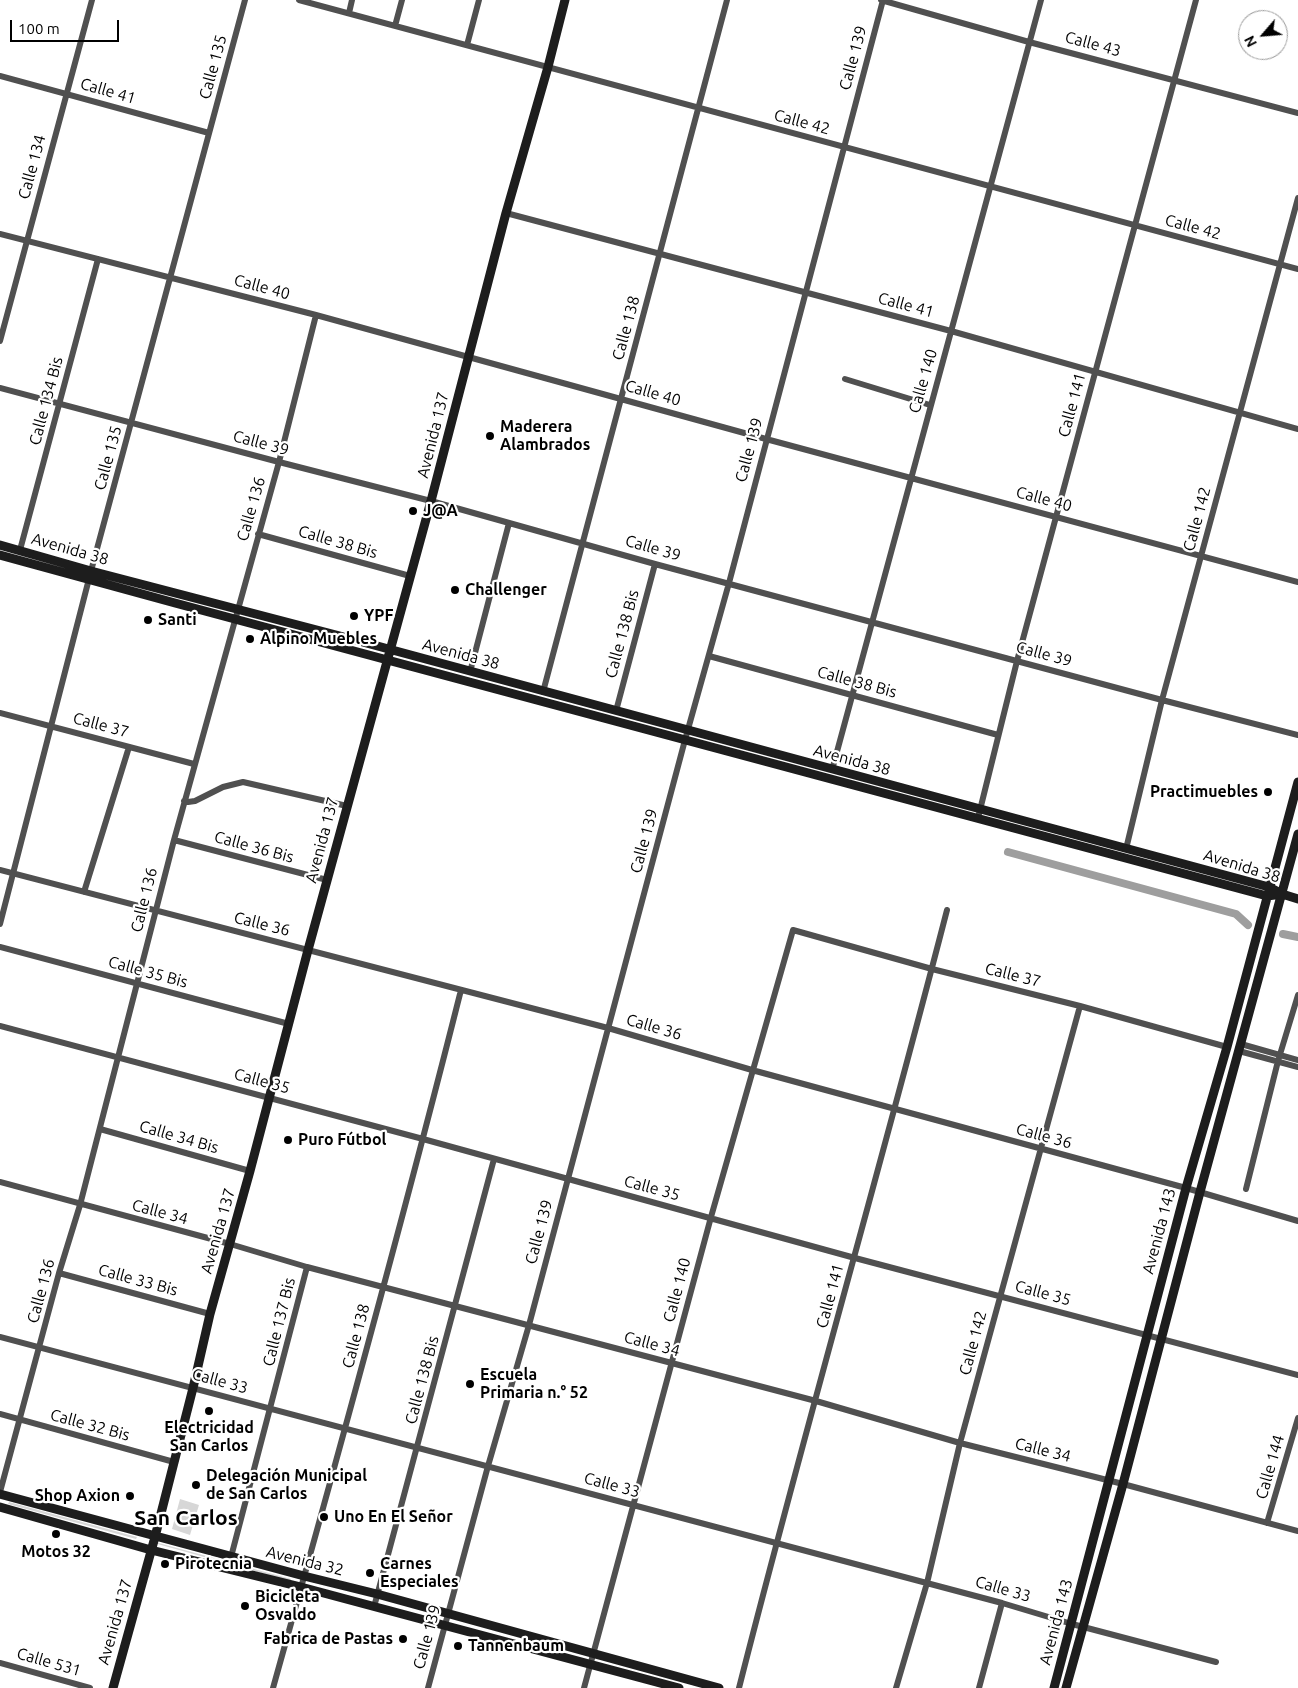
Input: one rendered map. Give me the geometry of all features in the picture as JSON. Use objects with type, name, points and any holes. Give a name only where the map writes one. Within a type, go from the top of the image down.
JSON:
[{"type":"main road","name":"Avenida 137","points":[[113,1688],[194,1388],[210,1314],[565,0]]},
{"type":"main road","name":"Avenida 38","points":[[0,545],[234,619],[386,660],[832,770],[979,814],[1126,849],[1268,892]]},
{"type":"main road","name":"Avenida 38","points":[[0,555],[237,609],[616,712],[686,735],[1268,892],[1282,894]]},
{"type":"main road","name":"Avenida 143","points":[[1054,1688],[1186,1188],[1227,1047],[1298,782]]},
{"type":"main road","name":"Avenida 143","points":[[1066,1688],[1123,1484],[1200,1192],[1298,834]]},
{"type":"main road","points":[[1282,894],[1298,899]]},
{"type":"main road","name":"Avenida 32","points":[[0,1493],[719,1688]]},
{"type":"main road","name":"Avenida 32","points":[[0,1507],[151,1550],[301,1587],[679,1688]]},
{"type":"street","name":"Calle 134","points":[[0,341],[92,0]]},
{"type":"street","name":"Calle 135","points":[[0,924],[90,575],[245,0]]},
{"type":"street","name":"Calle 42","points":[[299,0],[843,147],[991,185],[1298,270]]},
{"type":"street","points":[[348,13],[352,0]]},
{"type":"street","points":[[395,26],[402,0]]},
{"type":"street","points":[[467,45],[479,0]]},
{"type":"street","name":"Calle 138","points":[[543,692],[727,0]]},
{"type":"street","name":"Calle 43","points":[[883,0],[1029,42],[1298,113]]},
{"type":"street","name":"Calle 139","points":[[428,1688],[488,1466],[529,1325],[686,735],[729,583],[883,0]]},
{"type":"street","name":"Calle 140","points":[[832,770],[1041,0]]},
{"type":"street","name":"Calle 141","points":[[979,814],[1017,661],[1196,0]]},
{"type":"street","name":"Calle 41","points":[[0,76],[208,133]]},
{"type":"street","name":"Calle 142","points":[[1126,849],[1162,700],[1298,198]]},
{"type":"street","name":"Calle 41","points":[[506,213],[951,331],[1298,429]]},
{"type":"street","name":"Calle 40","points":[[0,234],[316,315],[766,439],[1298,582]]},
{"type":"street","name":"Calle 134 Bis","points":[[20,550],[98,259]]},
{"type":"street","name":"Calle 136","points":[[0,1493],[59,1273],[80,1205],[184,801],[278,462],[316,315]]},
{"type":"street","points":[[845,379],[930,405]]},
{"type":"street","name":"Calle 39","points":[[0,388],[431,501],[655,564],[1298,735]]},
{"type":"street","points":[[470,672],[509,523]]},
{"type":"street","name":"Calle 38 Bis","points":[[258,534],[410,576]]},
{"type":"street","name":"Calle 138 Bis","points":[[616,712],[655,564]]},
{"type":"street","name":"Calle 38 Bis","points":[[709,656],[998,735]]},
{"type":"street","name":"Calle 37","points":[[0,713],[194,764]]},
{"type":"street","points":[[84,892],[129,747]]},
{"type":"street","points":[[184,801],[195,801],[224,787],[243,782],[347,806]]},
{"type":"street","name":"Calle 36 Bis","points":[[174,840],[327,880]]},
{"type":"street","name":"Calle 36","points":[[0,870],[608,1028],[752,1070],[1186,1188],[1298,1221]]},
{"type":"street","name":"Calle 141","points":[[739,1688],[776,1543],[855,1258],[947,910]]},
{"type":"street","name":"Calle 140","points":[[584,1688],[632,1504],[711,1217],[793,930]]},
{"type":"street","name":"Calle 37","points":[[793,930],[1227,1047]]},
{"type":"street","name":"Calle 35 Bis","points":[[0,947],[289,1024]]},
{"type":"street","name":"Calle 138","points":[[273,1688],[346,1428],[461,990]]},
{"type":"street","points":[[1246,1189],[1279,1058],[1298,995]]},
{"type":"street","name":"Calle 142","points":[[896,1688],[927,1583],[960,1443],[1080,1006]]},
{"type":"street","name":"Calle 35","points":[[0,1026],[270,1097],[855,1258],[1298,1375]]},
{"type":"street","points":[[1240,1048],[1279,1058],[1298,1060]]},
{"type":"street","points":[[1279,1058],[1298,1067]]},
{"type":"street","name":"Calle 34 Bis","points":[[100,1129],[250,1171]]},
{"type":"street","name":"Calle 138 Bis","points":[[374,1607],[494,1159]]},
{"type":"street","name":"Calle 34","points":[[0,1182],[230,1244],[307,1268],[816,1401],[960,1443],[1109,1480],[1298,1532]]},
{"type":"street","name":"Calle 137 Bis","points":[[231,1557],[307,1268]]},
{"type":"street","name":"Calle 33 Bis","points":[[59,1273],[210,1314]]},
{"type":"street","name":"Calle 33","points":[[0,1337],[632,1504],[1216,1662]]},
{"type":"street","name":"Calle 32 Bis","points":[[0,1414],[174,1462]]},
{"type":"street","name":"Calle 144","points":[[1268,1523],[1298,1418]]},
{"type":"street","points":[[979,1688],[1002,1603]]},
{"type":"street","name":"Calle 531","points":[[0,1663],[90,1688]]},
{"type":"shaded area","points":[[180,1499],[199,1505],[190,1535],[172,1529]]},
{"type":"shaded area","points":[[9,1502],[137,1537],[136,1539],[8,1504]]},
{"type":"shaded area","points":[[155,1542],[291,1579],[290,1581]]},
{"type":"waterway","points":[[1008,852],[1236,914],[1248,925]]},
{"type":"waterway","points":[[1283,934],[1298,937]]},
{"type":"place","name":"Maderera Alambrados","points":[[490,436]]},
{"type":"place","name":"J@A","points":[[413,511]]},
{"type":"place","name":"Challenger","points":[[455,590]]},
{"type":"place","name":"YPF","points":[[354,616]]},
{"type":"place","name":"Santi","points":[[148,620]]},
{"type":"place","name":"Alpino Muebles","points":[[250,639]]},
{"type":"place","name":"Practimuebles","points":[[1268,792]]},
{"type":"place","name":"Puro Fútbol","points":[[288,1140]]},
{"type":"place","name":"Escuela Primaria n.° 52","points":[[470,1384]]},
{"type":"place","name":"Electricidad San Carlos","points":[[209,1411]]},
{"type":"place","name":"Delegación Municipal de San Carlos","points":[[196,1485]]},
{"type":"place","name":"Shop Axion","points":[[130,1496]]},
{"type":"place","name":"Uno En El Señor","points":[[324,1517]]},
{"type":"place","name":"Motos 32","points":[[56,1534]]},
{"type":"place","name":"Pirotecnia","points":[[165,1564]]},
{"type":"place","name":"Carnes Especiales","points":[[370,1573]]},
{"type":"place","name":"Bicicleta Osvaldo","points":[[245,1606]]},
{"type":"place","name":"Fabrica de Pastas","points":[[403,1639]]},
{"type":"place","name":"Tannenbaum","points":[[458,1646]]},
{"type":"district","name":"San Carlos","points":[[186,1518]]}]
